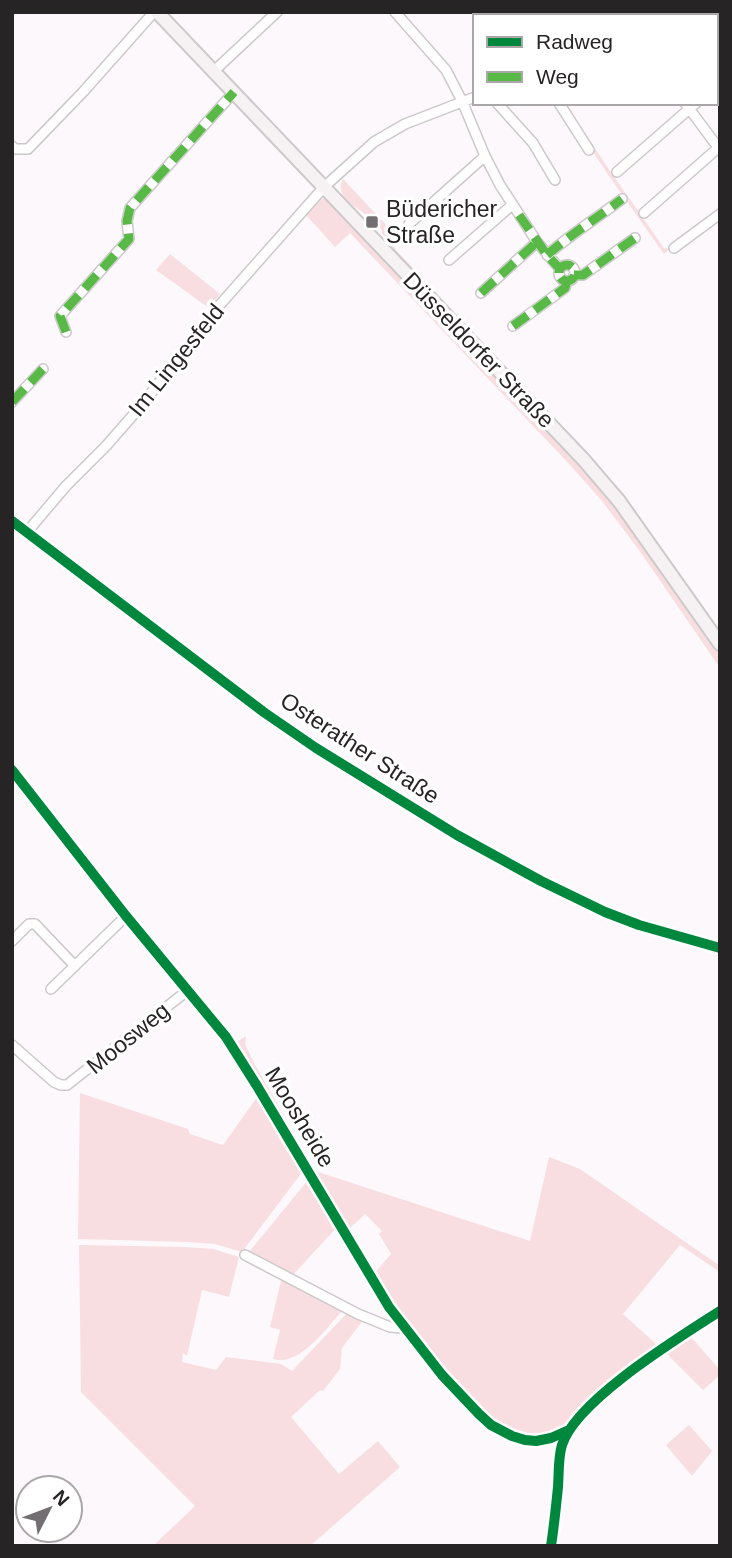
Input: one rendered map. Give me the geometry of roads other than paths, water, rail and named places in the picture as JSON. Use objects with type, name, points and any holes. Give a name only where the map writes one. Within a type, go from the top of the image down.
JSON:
[{"type":"main road","name":"Düsseldorfer Straße","points":[[156,12],[583,459],[619,501],[720,644]]},
{"type":"street","points":[[12,146],[15,149],[28,149],[156,12]]},
{"type":"street","points":[[214,71],[277,12]]},
{"type":"street","points":[[395,12],[446,70],[495,177],[537,242],[560,269],[569,265],[575,270],[565,288],[513,326]]},
{"type":"street","points":[[66,332],[60,316],[129,239],[127,221],[130,208],[234,92]]},
{"type":"street","points":[[324,187],[374,142],[405,124],[473,97]]},
{"type":"street","points":[[499,105],[533,143],[555,180]]},
{"type":"street","points":[[560,105],[589,150]]},
{"type":"street","points":[[617,172],[690,105],[719,149],[644,213]]},
{"type":"street","points":[[409,224],[485,156]]},
{"type":"street","name":"Im Lingesfeld","points":[[27,532],[141,406],[217,308],[324,187]]},
{"type":"street","points":[[547,255],[622,199]]},
{"type":"street","points":[[449,260],[512,205]]},
{"type":"street","points":[[674,248],[720,214]]},
{"type":"street","points":[[571,278],[583,275],[635,238]]},
{"type":"street","points":[[481,293],[537,242]]},
{"type":"street","points":[[12,402],[43,369]]},
{"type":"street","name":"Osterather Straße","points":[[12,521],[265,713],[327,755],[457,835],[605,912],[639,925],[720,948]]},
{"type":"street","name":"Moosheide","points":[[12,770],[16,785],[226,1037],[389,1307],[464,1400],[491,1425],[512,1436],[531,1441],[547,1439],[569,1430]]},
{"type":"street","points":[[51,989],[126,916]]},
{"type":"street","points":[[12,941],[29,925],[35,924],[75,966]]},
{"type":"street","name":"Moosweg","points":[[12,1045],[54,1082],[62,1086],[68,1085],[187,991]]},
{"type":"street","points":[[245,1255],[358,1314],[390,1327],[404,1328]]},
{"type":"street","points":[[551,1546],[561,1451],[569,1430],[589,1406],[611,1387],[720,1311]]},
{"type":"place","name":"Büdericher Straße","points":[[372,222]]}]
